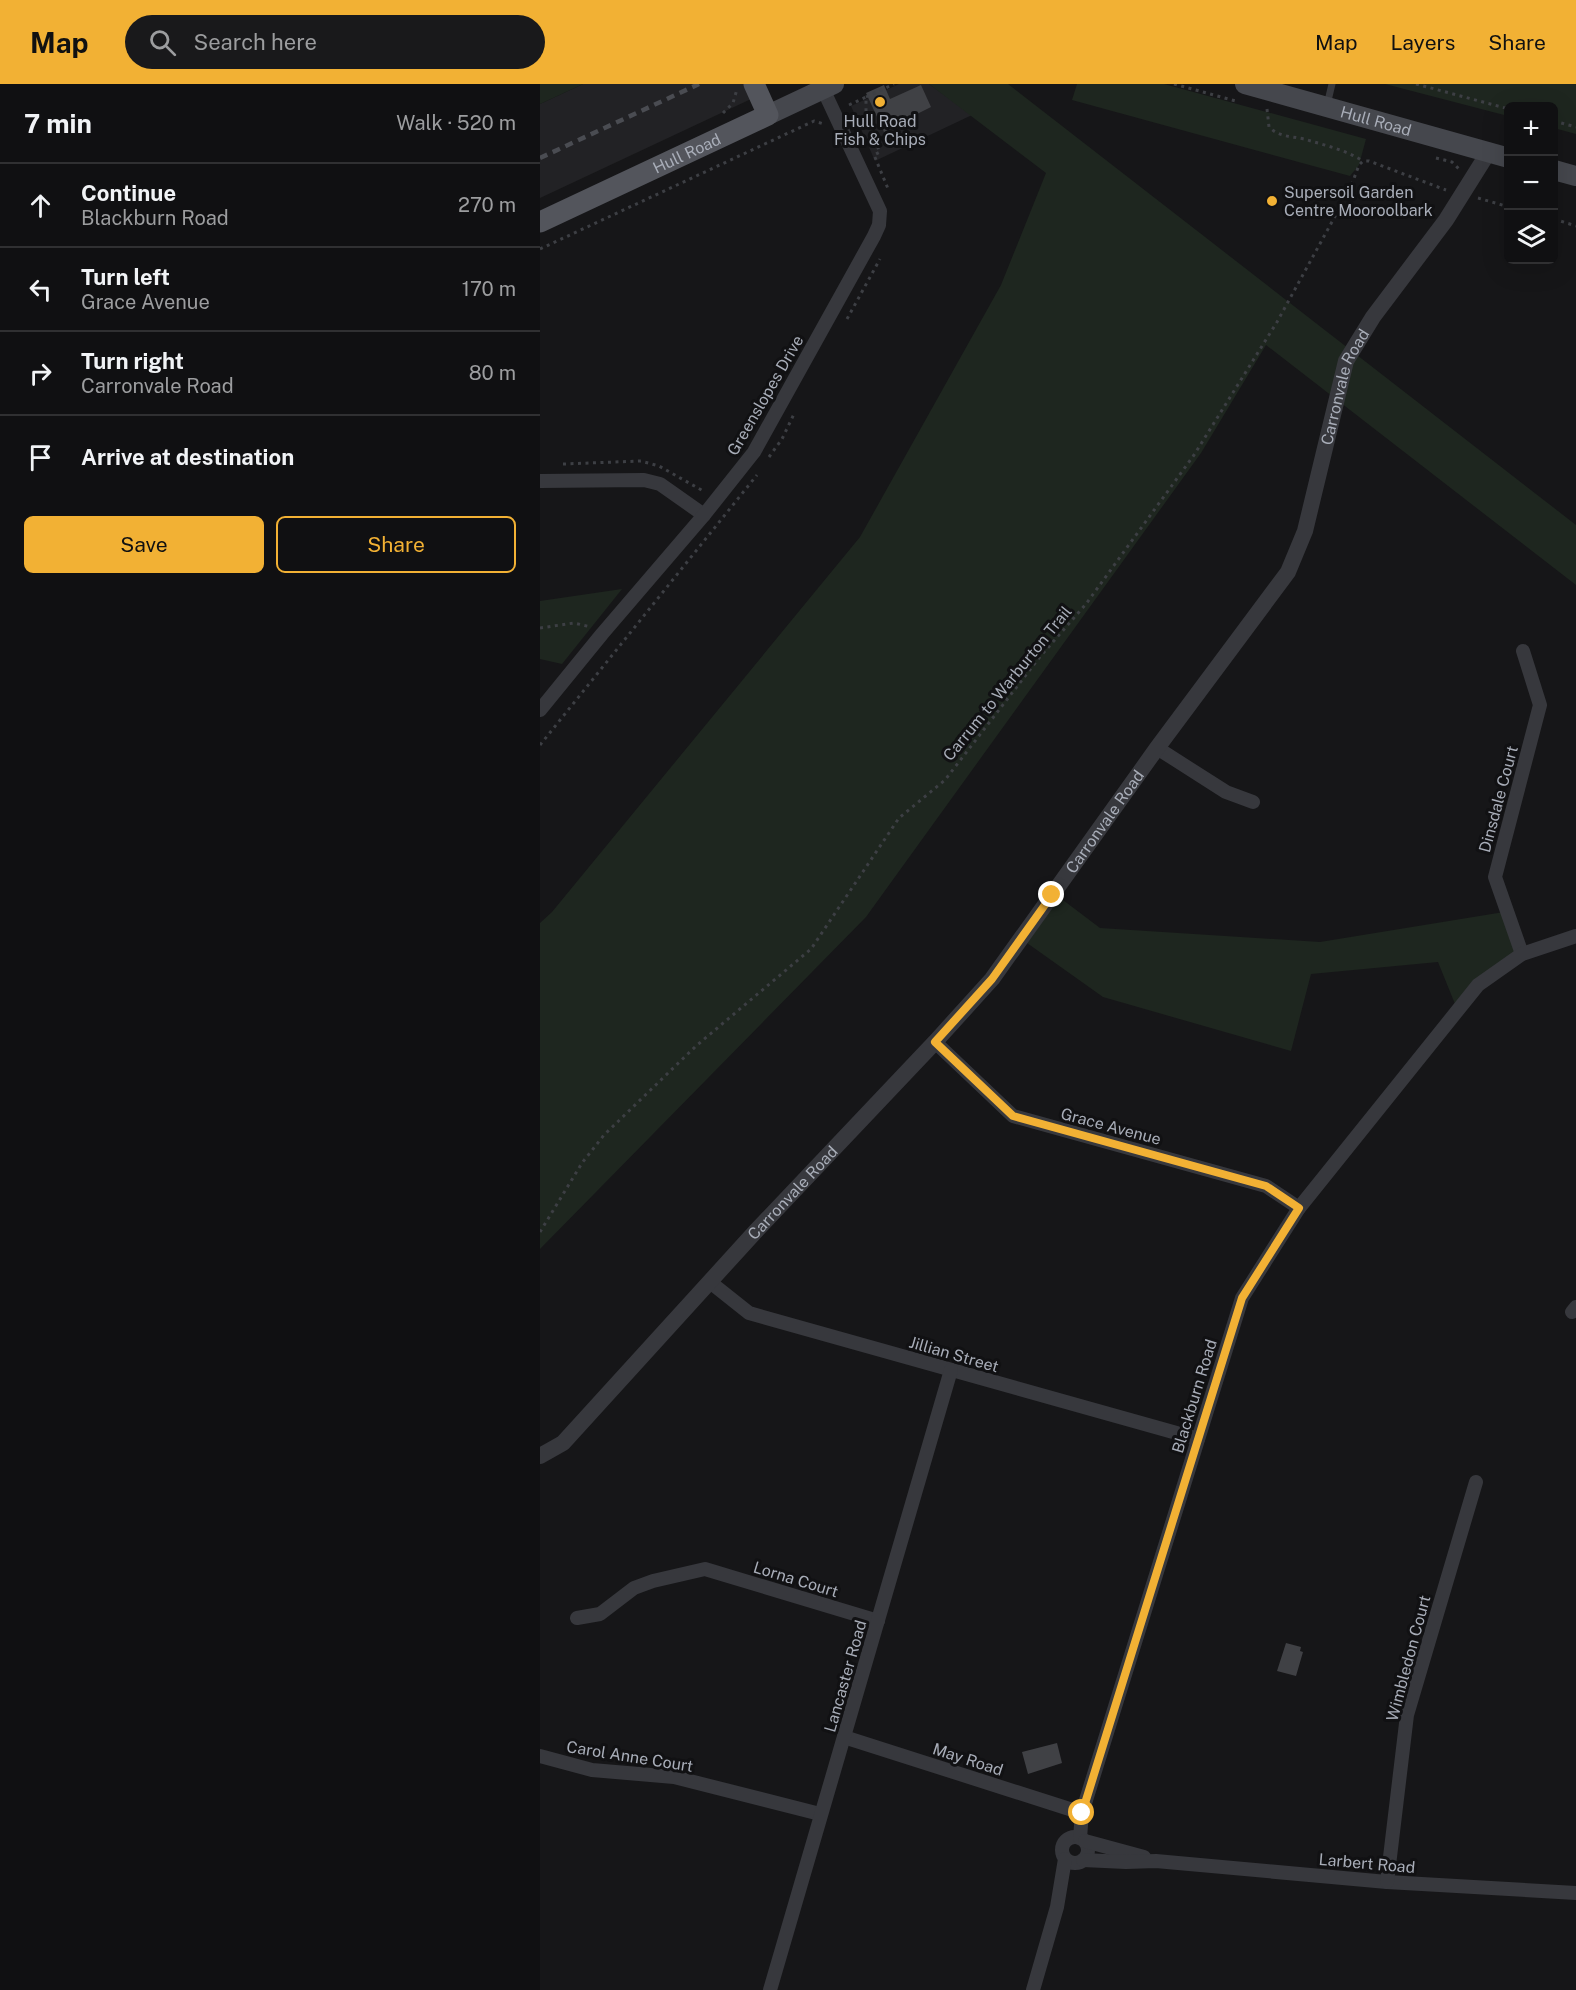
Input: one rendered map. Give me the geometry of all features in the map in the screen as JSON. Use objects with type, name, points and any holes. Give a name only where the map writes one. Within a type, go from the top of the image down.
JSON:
[{"type":"main road","points":[[754,84],[768,115]]},
{"type":"main road","name":"Hull Road","points":[[540,222],[828,86]]},
{"type":"main road","name":"Hull Road","points":[[1246,94],[1270,100],[1326,107],[1504,157]]},
{"type":"main road","points":[[1558,171],[1576,176]]},
{"type":"street","name":"Greenslopes Drive","points":[[540,710],[754,452],[879,225],[880,211],[828,86]]},
{"type":"street","name":"Carronvale Road","points":[[540,1456],[563,1443],[992,979],[1157,748],[1288,572],[1305,531],[1346,361],[1373,317],[1446,220],[1488,153]]},
{"type":"street","points":[[540,481],[644,480],[660,484],[704,515]]},
{"type":"street","name":"Dinsdale Court","points":[[1522,651],[1540,705],[1495,877],[1522,954]]},
{"type":"street","points":[[1157,748],[1226,792],[1253,802]]},
{"type":"street","name":"Blackburn Road","points":[[1065,1841],[1082,1813],[1242,1298],[1299,1208],[1478,985],[1522,954],[1576,936]]},
{"type":"street","name":"Grace Avenue","points":[[935,1042],[1013,1116],[1266,1186],[1299,1208]]},
{"type":"street","name":"Jillian Street","points":[[710,1282],[749,1313],[1198,1439]]},
{"type":"street","name":"Lancaster Road","points":[[770,1990],[951,1370]]},
{"type":"street","name":"Wimbledon Court","points":[[1387,1882],[1407,1715],[1476,1482]]},
{"type":"street","name":"Lorna Court","points":[[577,1618],[600,1614],[634,1588],[653,1581],[705,1569],[878,1621]]},
{"type":"street","name":"May Road","points":[[844,1737],[1082,1813]]},
{"type":"street","name":"Carol Anne Court","points":[[540,1756],[592,1770],[674,1777],[820,1814]]},
{"type":"street","name":"Blackburn Road","points":[[1082,1813],[1082,1840]]},
{"type":"street","points":[[1033,1990],[1057,1907],[1065,1859],[1061,1850],[1065,1841],[1070,1838],[1082,1840],[1088,1851],[1057,1907]]},
{"type":"street","name":"Larbert Road","points":[[1082,1840],[1156,1860]]},
{"type":"street","points":[[1065,1859],[1074,1863],[1081,1861]]},
{"type":"street","name":"Larbert Road","points":[[1081,1861],[1156,1860],[1387,1882],[1576,1893]]},
{"type":"lane","points":[[1326,107],[1332,84]]},
{"type":"path","points":[[723,113],[733,103],[737,84]]},
{"type":"path","points":[[849,105],[894,84]]},
{"type":"path","points":[[1174,84],[1246,94]]},
{"type":"path","points":[[1416,84],[1504,108]]},
{"type":"path","points":[[866,97],[866,123]]},
{"type":"path","points":[[1257,106],[1270,100]]},
{"type":"path","points":[[1270,100],[1277,112]]},
{"type":"path","points":[[1270,100],[1269,127],[1277,135],[1300,138],[1356,156],[1363,161],[1369,161],[1450,192],[1446,197]]},
{"type":"path","points":[[540,249],[814,121],[823,124],[828,134]]},
{"type":"path","points":[[1558,122],[1576,127]]},
{"type":"path","points":[[1428,155],[1452,162],[1458,167],[1460,173]]},
{"type":"path","name":"Carrum to Warburton Trail","points":[[540,1232],[582,1162],[604,1135],[696,1046],[811,949],[898,818],[945,780],[1039,658],[1086,604],[1194,455],[1276,322],[1350,189],[1359,165],[1363,161]]},
{"type":"path","points":[[1558,220],[1576,226]]},
{"type":"path","points":[[552,465],[641,461],[659,466],[705,492]]},
{"type":"path","points":[[540,628],[574,623],[587,625],[602,634]]},
{"type":"shaded area","points":[[540,84],[583,84],[540,104]]},
{"type":"shaded area","points":[[583,84],[744,84],[751,99],[540,198],[540,104]]},
{"type":"shaded area","points":[[899,84],[929,84],[972,115],[875,161],[851,106]]},
{"type":"shaded area","points":[[929,84],[1008,84],[1576,525],[1576,585],[1266,345],[1201,453],[866,917],[540,1249],[540,923],[552,912],[860,537],[1001,285],[1046,173]]},
{"type":"shaded area","points":[[1077,84],[1164,84],[1366,139],[1359,165],[1350,176],[1072,100]]},
{"type":"shaded area","points":[[1385,84],[1576,84],[1576,134],[1558,129],[1558,102],[1504,102],[1504,115]]},
{"type":"shaded area","points":[[622,589],[562,664],[540,659],[540,601]]},
{"type":"shaded area","points":[[1059,897],[1100,928],[1320,942],[1504,912],[1519,953],[1455,1004],[1438,962],[1311,974],[1291,1051],[1103,997],[1027,943]]},
{"type":"building","points":[[884,85],[890,99],[921,85],[931,107],[884,132],[866,93]]},
{"type":"building","points":[[1286,1643],[1301,1647],[1300,1651],[1303,1652],[1296,1676],[1277,1671]]},
{"type":"building","points":[[1057,1743],[1062,1763],[1028,1774],[1022,1752]]},
{"type":"railway","points":[[540,158],[699,84]]},
{"type":"place","name":"Hull Road Fish & Chips","points":[[880,102]]},
{"type":"place","name":"Supersoil Garden Centre Mooroolbark","points":[[1272,201]]},
{"type":"route","points":[[1052,895],[992,979],[935,1042],[1013,1116],[1266,1186],[1299,1208],[1242,1298],[1082,1813]]}]
